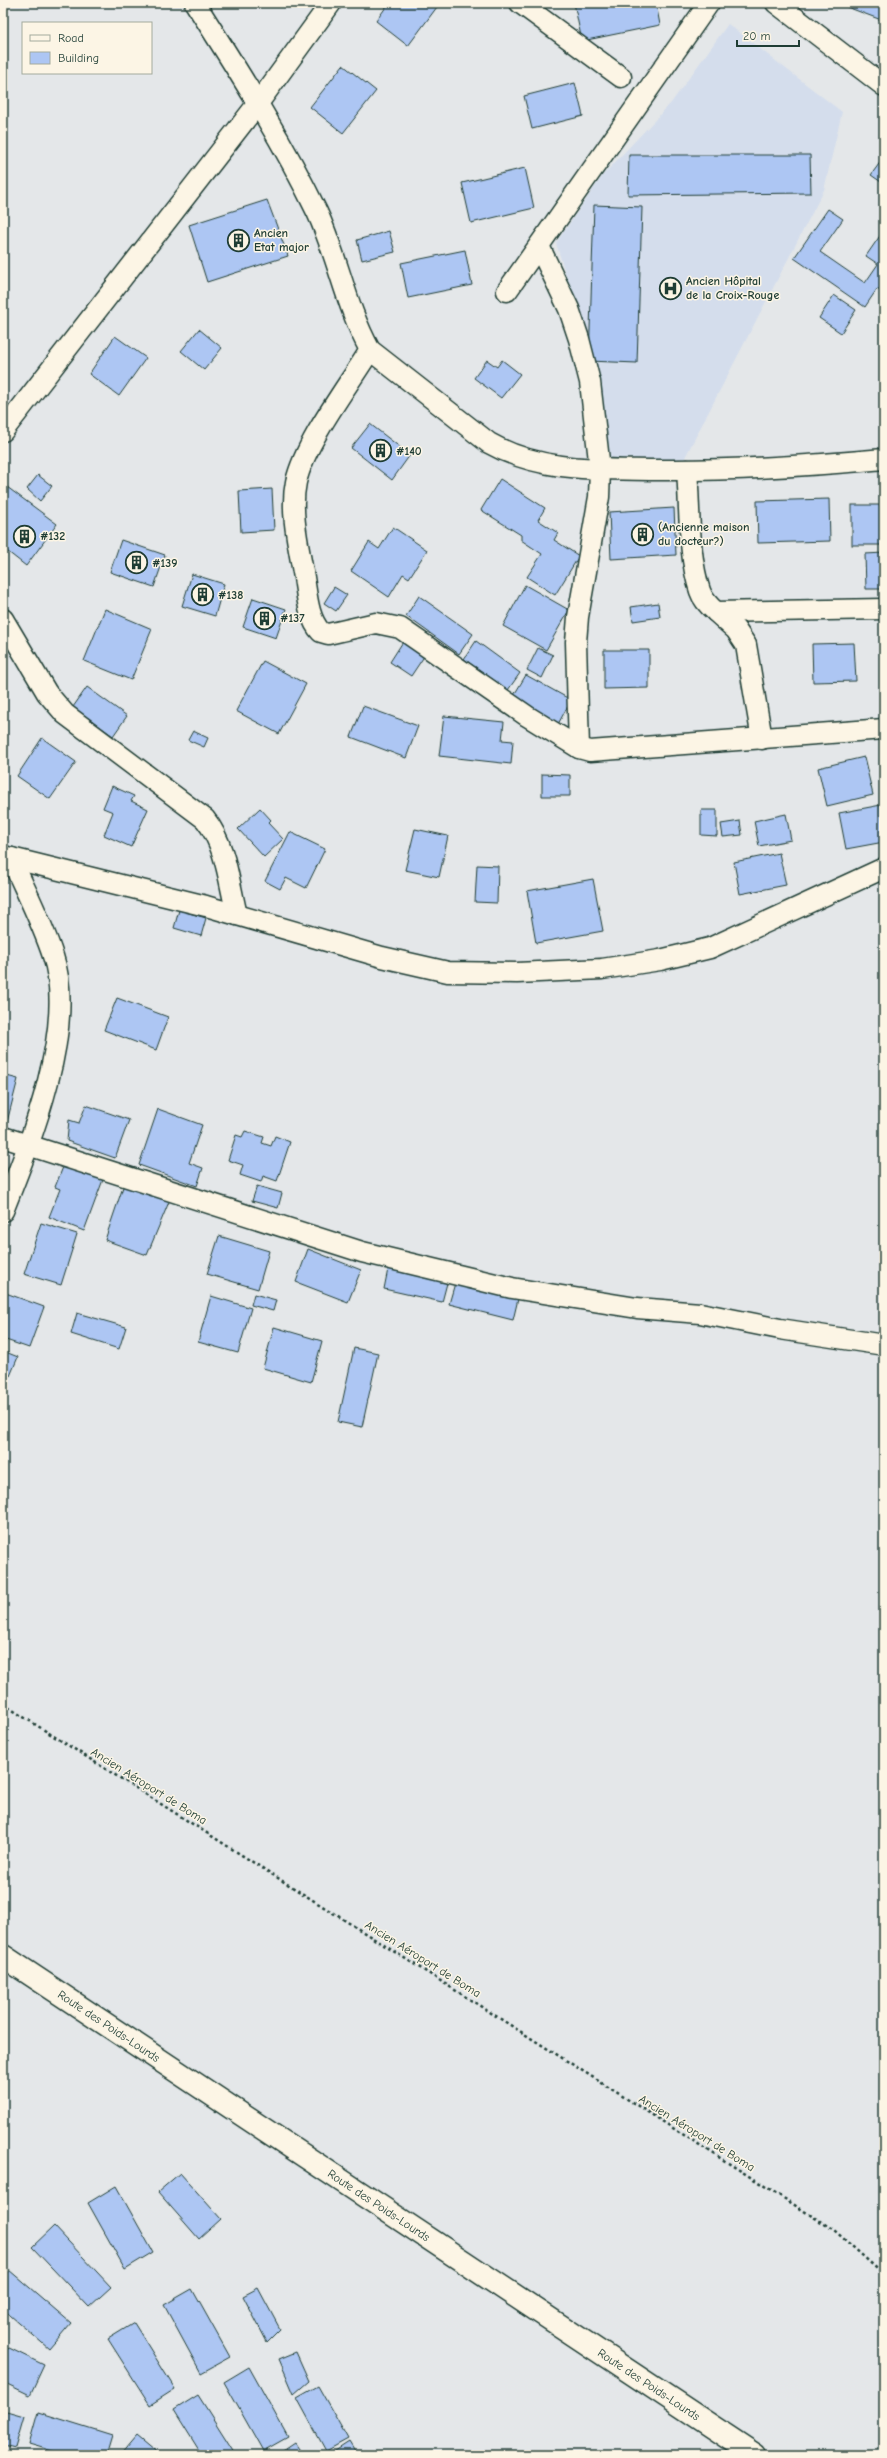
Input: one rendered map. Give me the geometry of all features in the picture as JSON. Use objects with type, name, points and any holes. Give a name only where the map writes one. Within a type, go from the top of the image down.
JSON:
[{"type":"street","points":[[195,3],[259,102],[317,213],[359,331],[370,350],[489,442],[509,454],[533,462],[578,469],[766,469],[884,459]]},
{"type":"street","points":[[3,431],[259,102],[331,3]]},
{"type":"street","points":[[520,3],[621,77]]},
{"type":"street","points":[[507,291],[710,3]]},
{"type":"street","points":[[776,3],[884,86]]},
{"type":"street","points":[[539,246],[569,309],[579,339],[590,382],[600,469],[599,497],[577,629],[579,748]]},
{"type":"street","points":[[370,350],[304,457],[296,483],[295,507],[298,545],[311,613],[316,627],[321,632],[328,634],[376,623],[400,628],[527,716],[579,748],[590,751],[884,729]]},
{"type":"street","points":[[687,470],[694,568],[700,591],[706,604],[736,630],[746,645],[762,739]]},
{"type":"street","points":[[716,612],[884,609]]},
{"type":"street","points":[[3,618],[47,693],[65,714],[205,818],[214,830],[222,852],[237,915]]},
{"type":"street","points":[[7,857],[237,915],[382,957],[448,972],[517,973],[602,969],[660,960],[710,948],[794,911],[884,868]]},
{"type":"street","points":[[3,1210],[29,1145],[59,1035],[60,994],[53,956],[7,857]]},
{"type":"street","points":[[3,1137],[362,1252],[428,1269],[512,1288],[576,1299],[637,1308],[700,1313],[780,1329],[884,1345]]},
{"type":"street","name":"Route des Poids-Lourds","points":[[3,1956],[755,2455]]},
{"type":"path","name":"Ancien Aéroport de Boma","points":[[3,1704],[834,2230],[884,2275]]},
{"type":"shaded area","name":"Ancien Hôpital de la Croix-Rouge","points":[[728,24],[842,112],[824,190],[681,465],[605,464],[584,334],[556,243],[603,175],[671,103]]},
{"type":"building","points":[[389,3],[440,3],[408,46],[376,21]]},
{"type":"building","points":[[574,3],[656,3],[660,25],[582,41]]},
{"type":"building","points":[[849,3],[884,3],[884,21],[847,7]]},
{"type":"building","points":[[343,65],[376,91],[343,133],[310,107]]},
{"type":"building","points":[[575,83],[583,116],[532,129],[524,96]]},
{"type":"building","points":[[629,155],[810,155],[811,193],[628,195]]},
{"type":"building","points":[[884,157],[884,184],[871,175]]},
{"type":"building","points":[[525,168],[534,208],[471,223],[462,183]]},
{"type":"building","name":"Ancien Etat major","points":[[267,200],[288,256],[207,282],[189,225]]},
{"type":"building","points":[[594,205],[642,207],[637,363],[589,361]]},
{"type":"building","points":[[828,209],[843,219],[820,252],[865,283],[878,264],[866,256],[884,230],[884,293],[877,289],[865,307],[794,258]]},
{"type":"building","points":[[389,231],[395,252],[362,260],[357,240]]},
{"type":"building","points":[[465,250],[472,285],[408,298],[401,263]]},
{"type":"building","points":[[834,295],[856,310],[841,333],[819,318]]},
{"type":"building","points":[[199,329],[222,348],[204,370],[181,351]]},
{"type":"building","points":[[115,336],[146,358],[119,396],[89,374]]},
{"type":"building","points":[[487,360],[497,367],[502,360],[520,374],[501,398],[474,378]]},
{"type":"building","name":"#140","points":[[370,424],[410,455],[392,480],[351,448]]},
{"type":"building","points":[[38,475],[52,486],[40,501],[27,489]]},
{"type":"building","points":[[500,479],[545,508],[538,520],[558,533],[554,540],[579,556],[555,595],[527,577],[542,554],[521,540],[521,535],[481,510]]},
{"type":"building","name":"#132","points":[[3,484],[57,524],[26,566],[3,548]]},
{"type":"building","points":[[272,489],[274,530],[241,532],[239,491]]},
{"type":"building","points":[[829,499],[830,541],[758,543],[757,501]]},
{"type":"building","points":[[852,505],[884,505],[884,545],[852,545]]},
{"type":"building","name":"(Ancienne maison du docteur?)","points":[[674,508],[676,555],[611,559],[609,512]]},
{"type":"building","points":[[393,527],[427,550],[409,578],[403,574],[389,597],[351,571],[369,542],[379,549]]},
{"type":"building","name":"#139","points":[[121,540],[165,555],[154,587],[110,572]]},
{"type":"building","points":[[884,553],[884,589],[866,589],[865,554]]},
{"type":"building","name":"#138","points":[[192,574],[224,584],[215,616],[182,606]]},
{"type":"building","points":[[525,585],[569,610],[546,650],[503,626]]},
{"type":"building","points":[[334,587],[347,595],[336,611],[324,603]]},
{"type":"building","points":[[419,596],[473,634],[459,654],[406,616]]},
{"type":"building","name":"#137","points":[[253,598],[286,609],[276,638],[243,627]]},
{"type":"building","points":[[658,603],[660,617],[633,621],[631,607]]},
{"type":"building","points":[[105,609],[152,629],[131,680],[84,661]]},
{"type":"building","points":[[406,637],[427,652],[411,676],[390,662]]},
{"type":"building","points":[[476,641],[520,673],[508,690],[464,659]]},
{"type":"building","points":[[854,643],[856,681],[813,682],[812,644]]},
{"type":"building","points":[[538,648],[553,655],[542,678],[527,670]]},
{"type":"building","points":[[604,650],[649,650],[649,688],[604,689]]},
{"type":"building","points":[[263,661],[306,684],[279,734],[236,711]]},
{"type":"building","points":[[526,675],[571,700],[557,726],[511,700]]},
{"type":"building","points":[[87,687],[127,716],[113,736],[73,707]]},
{"type":"building","points":[[363,706],[418,726],[406,758],[351,737]]},
{"type":"building","points":[[444,716],[504,722],[502,740],[513,741],[511,764],[439,756]]},
{"type":"building","points":[[193,731],[208,738],[204,747],[188,740]]},
{"type":"building","points":[[42,738],[76,762],[50,799],[17,776]]},
{"type":"building","points":[[864,757],[873,795],[827,806],[818,768]]},
{"type":"building","points":[[542,774],[570,775],[570,796],[542,796]]},
{"type":"building","points":[[112,786],[134,796],[131,801],[148,809],[131,847],[104,835],[113,812],[103,808]]},
{"type":"building","points":[[881,805],[884,842],[846,849],[839,813]]},
{"type":"building","points":[[260,808],[271,820],[268,823],[283,839],[264,857],[238,829]]},
{"type":"building","points":[[701,810],[717,810],[717,836],[701,835]]},
{"type":"building","points":[[786,814],[791,840],[759,846],[754,821]]},
{"type":"building","points":[[740,821],[742,835],[723,837],[721,824]]},
{"type":"building","points":[[415,829],[448,836],[439,877],[405,870]]},
{"type":"building","points":[[290,832],[325,849],[306,888],[286,878],[280,889],[265,881]]},
{"type":"building","points":[[779,853],[786,885],[740,894],[734,862]]},
{"type":"building","points":[[477,865],[498,866],[497,903],[475,902]]},
{"type":"building","points":[[593,879],[603,931],[536,943],[527,891]]},
{"type":"building","points":[[179,910],[206,918],[201,936],[174,928]]},
{"type":"building","points":[[117,998],[168,1017],[156,1050],[104,1030]]},
{"type":"building","points":[[3,1075],[18,1079],[7,1122],[3,1121]]},
{"type":"building","points":[[86,1105],[129,1120],[115,1158],[67,1141],[69,1120],[79,1123]]},
{"type":"building","points":[[158,1109],[202,1125],[189,1163],[203,1168],[197,1186],[139,1165]]},
{"type":"building","points":[[245,1131],[264,1137],[262,1143],[271,1146],[275,1136],[290,1142],[277,1181],[263,1176],[261,1182],[240,1175],[243,1165],[228,1160],[236,1135],[242,1137]]},
{"type":"building","points":[[65,1162],[104,1177],[84,1231],[49,1217],[60,1189],[55,1187]]},
{"type":"building","points":[[125,1181],[171,1197],[147,1255],[105,1240]]},
{"type":"building","points":[[257,1186],[282,1193],[278,1208],[252,1201]]},
{"type":"building","points":[[41,1223],[77,1234],[61,1285],[24,1274]]},
{"type":"building","points":[[219,1236],[269,1251],[258,1289],[207,1274]]},
{"type":"building","points":[[308,1249],[361,1270],[348,1302],[296,1282]]},
{"type":"building","points":[[388,1269],[447,1283],[442,1302],[384,1289]]},
{"type":"building","points":[[455,1283],[518,1299],[513,1320],[449,1304]]},
{"type":"building","points":[[3,1292],[44,1307],[29,1348],[3,1339]]},
{"type":"building","points":[[254,1294],[276,1300],[273,1311],[251,1305]]},
{"type":"building","points":[[211,1296],[251,1308],[238,1353],[198,1342]]},
{"type":"building","points":[[77,1313],[126,1327],[119,1349],[71,1334]]},
{"type":"building","points":[[274,1327],[322,1341],[311,1382],[263,1368]]},
{"type":"building","points":[[354,1348],[378,1353],[362,1427],[338,1422]]},
{"type":"building","points":[[3,1351],[18,1357],[10,1376],[3,1373]]},
{"type":"building","points":[[180,2173],[221,2219],[199,2239],[158,2192]]},
{"type":"building","points":[[116,2186],[153,2252],[125,2269],[88,2203]]},
{"type":"building","points":[[54,2226],[111,2287],[89,2307],[32,2247]]},
{"type":"building","points":[[9,2270],[71,2323],[49,2349],[3,2309],[3,2278]]},
{"type":"building","points":[[258,2288],[280,2329],[267,2342],[243,2296]]},
{"type":"building","points":[[192,2289],[230,2357],[201,2373],[164,2305]]},
{"type":"building","points":[[134,2323],[175,2389],[150,2405],[108,2339]]},
{"type":"building","points":[[3,2345],[44,2365],[30,2395],[3,2382]]},
{"type":"building","points":[[296,2352],[309,2381],[294,2394],[279,2359]]},
{"type":"building","points":[[249,2367],[288,2437],[263,2451],[224,2382]]},
{"type":"building","points":[[318,2386],[348,2439],[326,2451],[297,2398]]},
{"type":"building","points":[[198,2395],[236,2455],[202,2455],[174,2410]]},
{"type":"building","points":[[3,2411],[24,2417],[15,2448],[3,2445]]},
{"type":"building","points":[[38,2412],[112,2435],[106,2455],[66,2455],[29,2444]]},
{"type":"building","points":[[137,2435],[161,2455],[120,2455]]},
{"type":"building","points":[[349,2442],[357,2455],[329,2455]]},
{"type":"building","points":[[295,2443],[303,2455],[277,2455]]},
{"type":"place","name":"Ancien Etat major","points":[[238,240]]},
{"type":"place","name":"Ancien Hôpital de la Croix-Rouge","points":[[671,288]]},
{"type":"place","name":"#140","points":[[381,451]]},
{"type":"place","name":"(Ancienne maison du docteur?)","points":[[643,534]]},
{"type":"place","name":"#132","points":[[25,536]]},
{"type":"place","name":"#139","points":[[137,563]]},
{"type":"place","name":"#138","points":[[203,595]]},
{"type":"place","name":"#137","points":[[264,618]]}]
